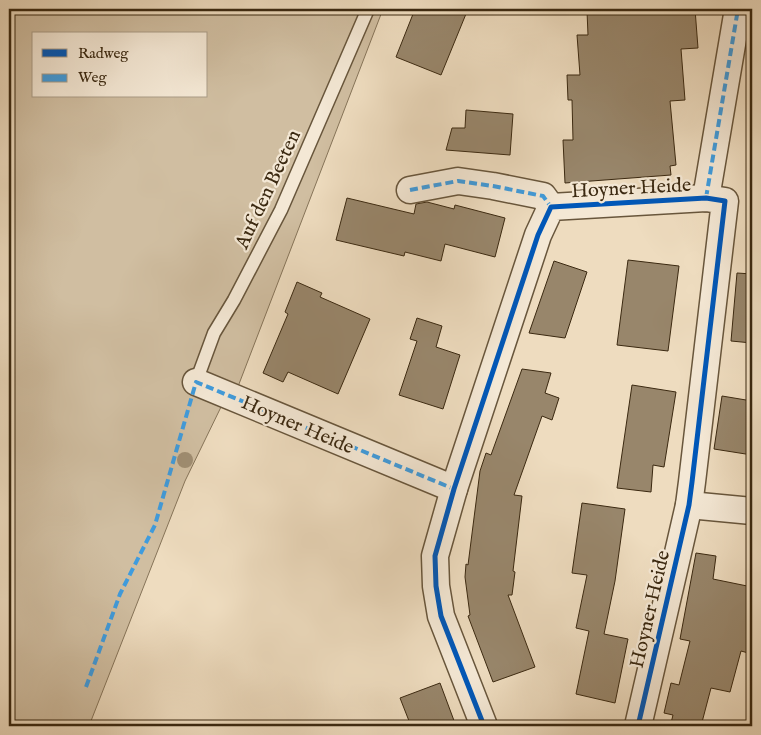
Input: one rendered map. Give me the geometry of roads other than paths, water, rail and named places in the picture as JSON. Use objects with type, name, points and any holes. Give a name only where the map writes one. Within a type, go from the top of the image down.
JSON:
[{"type":"street","points":[[706,198],[738,9]]},
{"type":"street","name":"Hoyner Heide","points":[[410,190],[458,181],[543,196],[551,207]]},
{"type":"street","name":"Hoyner Heide","points":[[551,207],[706,198],[725,201],[688,505],[638,726]]},
{"type":"street","name":"Hoyner Heide","points":[[484,726],[441,616],[436,586],[435,556],[454,489],[538,236],[551,207]]},
{"type":"street","name":"Hoyner Heide","points":[[196,382],[454,489]]},
{"type":"street","points":[[688,505],[752,511]]},
{"type":"lane","name":"Auf den Beeten","points":[[196,382],[214,333],[234,300],[281,210],[368,9]]}]
